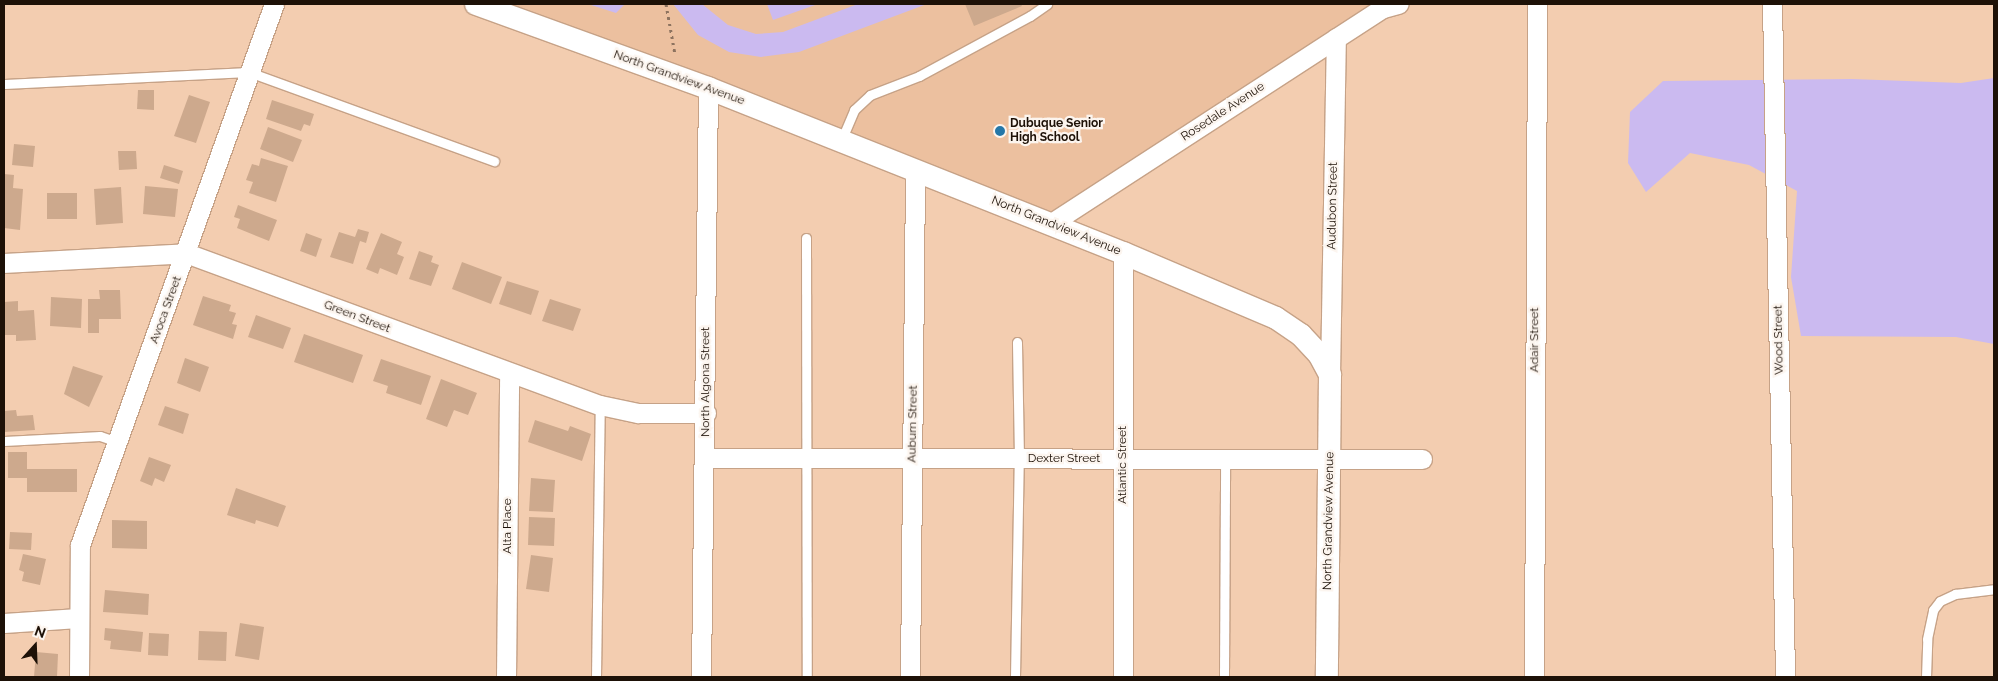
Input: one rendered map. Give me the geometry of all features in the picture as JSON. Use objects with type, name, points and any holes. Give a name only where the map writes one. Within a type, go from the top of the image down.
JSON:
[{"type":"street","name":"Avoca Street","points":[[79,677],[80,545],[274,4]]},
{"type":"street","name":"North Grandview Avenue","points":[[476,4],[708,88],[1123,253],[1276,318],[1301,335],[1319,354],[1330,375],[1331,459],[1327,677]]},
{"type":"street","name":"Rosedale Avenue","points":[[1050,224],[1382,8],[1398,4]]},
{"type":"street","name":"Adair Street","points":[[1534,677],[1537,4]]},
{"type":"street","name":"Wood Street","points":[[1772,4],[1785,677]]},
{"type":"street","name":"Audubon Street","points":[[1330,375],[1336,38]]},
{"type":"street","name":"North Algona Street","points":[[701,677],[706,458],[708,88]]},
{"type":"street","name":"Auburn Street","points":[[910,677],[916,171]]},
{"type":"street","name":"Green Street","points":[[4,263],[186,253],[509,374],[600,405],[638,413],[706,414]]},
{"type":"street","name":"Atlantic Street","points":[[1123,253],[1124,677]]},
{"type":"street","name":"Alta Place","points":[[506,677],[509,374]]},
{"type":"street","name":"Dexter Street","points":[[706,458],[1422,460]]},
{"type":"street","points":[[4,623],[78,618]]},
{"type":"lane","points":[[841,141],[854,110],[870,95],[927,72],[1030,16],[1047,4]]},
{"type":"lane","points":[[4,84],[249,72],[494,161]]},
{"type":"lane","points":[[806,238],[809,458],[807,677]]},
{"type":"lane","points":[[1015,677],[1019,458],[1017,342]]},
{"type":"lane","points":[[596,677],[600,405]]},
{"type":"lane","points":[[4,442],[100,436],[118,443]]},
{"type":"lane","points":[[1224,677],[1225,459]]},
{"type":"lane","points":[[1926,677],[1929,620],[1940,601],[1955,594],[1994,589]]},
{"type":"path","points":[[666,4],[675,54]]},
{"type":"shaded area","name":"Dubuque Senior High School","points":[[473,4],[1398,4],[1050,224]]},
{"type":"shaded area","points":[[588,4],[625,4],[616,13]]},
{"type":"shaded area","points":[[673,4],[702,4],[728,25],[756,34],[783,32],[858,4],[927,4],[799,52],[761,57],[729,52],[698,35]]},
{"type":"shaded area","points":[[767,4],[818,4],[773,20]]},
{"type":"shaded area","points":[[1994,78],[1994,344],[1956,337],[1801,336],[1791,277],[1797,191],[1749,165],[1690,153],[1646,192],[1628,163],[1630,112],[1663,81],[1852,79],[1961,83]]},
{"type":"building","points":[[965,4],[1021,4],[1022,6],[974,26]]},
{"type":"building","points":[[138,90],[154,90],[154,110],[137,109]]},
{"type":"building","points":[[189,95],[210,102],[196,143],[174,136]]},
{"type":"building","points":[[272,100],[314,114],[310,126],[304,124],[301,131],[266,119]]},
{"type":"building","points":[[268,127],[302,140],[293,162],[260,149]]},
{"type":"building","points":[[14,144],[35,146],[33,167],[12,165]]},
{"type":"building","points":[[118,151],[136,151],[137,169],[119,170]]},
{"type":"building","points":[[261,158],[288,166],[276,202],[249,193],[253,182],[246,180],[252,164],[259,166]]},
{"type":"building","points":[[164,165],[183,171],[179,184],[160,178]]},
{"type":"building","points":[[4,174],[14,175],[13,188],[23,189],[20,230],[4,228]]},
{"type":"building","points":[[145,186],[178,189],[175,217],[143,214]]},
{"type":"building","points":[[121,187],[123,223],[96,225],[94,189]]},
{"type":"building","points":[[47,193],[77,193],[77,219],[47,219]]},
{"type":"building","points":[[238,205],[277,220],[269,241],[237,228],[240,219],[234,217]]},
{"type":"building","points":[[358,229],[369,232],[366,243],[360,241],[353,264],[330,257],[339,232],[355,237]]},
{"type":"building","points":[[306,233],[322,239],[316,257],[300,251]]},
{"type":"building","points":[[381,233],[402,242],[397,254],[404,257],[397,275],[380,268],[378,274],[366,269]]},
{"type":"building","points":[[419,251],[433,256],[431,262],[439,265],[431,286],[409,279]]},
{"type":"building","points":[[462,262],[502,277],[491,304],[452,289]]},
{"type":"building","points":[[507,281],[539,291],[531,315],[499,304]]},
{"type":"building","points":[[99,290],[120,290],[121,319],[99,319],[99,333],[88,333],[88,299],[100,299]]},
{"type":"building","points":[[203,296],[231,305],[229,311],[236,313],[232,324],[237,325],[233,339],[193,325]]},
{"type":"building","points":[[51,297],[82,299],[81,328],[50,326]]},
{"type":"building","points":[[550,299],[581,309],[573,331],[542,321]]},
{"type":"building","points":[[18,301],[18,311],[34,310],[36,340],[16,341],[16,335],[4,335],[4,302]]},
{"type":"building","points":[[256,315],[291,328],[283,349],[248,337]]},
{"type":"building","points":[[304,334],[363,355],[353,383],[294,362]]},
{"type":"building","points":[[185,358],[209,367],[200,392],[177,383]]},
{"type":"building","points":[[381,359],[431,376],[421,405],[386,393],[388,386],[373,381]]},
{"type":"building","points":[[73,366],[103,376],[89,407],[64,394]]},
{"type":"building","points":[[441,379],[477,393],[468,415],[454,410],[447,427],[426,419]]},
{"type":"building","points":[[165,406],[189,414],[183,434],[158,425]]},
{"type":"building","points":[[16,410],[17,416],[33,415],[35,430],[4,432],[4,411]]},
{"type":"building","points":[[535,420],[568,431],[570,426],[591,434],[582,461],[528,442]]},
{"type":"building","points":[[8,452],[27,452],[27,469],[77,469],[77,492],[27,492],[27,478],[8,478]]},
{"type":"building","points":[[149,457],[171,465],[164,482],[155,478],[152,486],[140,481]]},
{"type":"building","points":[[531,478],[555,480],[553,512],[529,511]]},
{"type":"building","points":[[236,488],[286,506],[278,527],[256,520],[255,524],[227,515]]},
{"type":"building","points":[[529,517],[555,518],[554,546],[528,545]]},
{"type":"building","points":[[112,520],[147,521],[147,549],[112,548]]},
{"type":"building","points":[[10,532],[32,533],[31,550],[9,549]]},
{"type":"building","points":[[23,554],[46,559],[40,585],[22,581],[24,572],[19,570]]},
{"type":"building","points":[[531,555],[553,558],[549,592],[526,589]]},
{"type":"building","points":[[105,590],[149,594],[148,615],[103,612]]},
{"type":"building","points":[[240,623],[264,627],[259,660],[235,656]]},
{"type":"building","points":[[105,628],[143,632],[141,652],[110,649],[111,641],[104,640]]},
{"type":"building","points":[[199,631],[227,632],[226,661],[198,660]]},
{"type":"building","points":[[149,633],[169,634],[168,656],[148,655]]},
{"type":"building","points":[[36,652],[58,654],[57,677],[34,677]]},
{"type":"place","name":"Dubuque Senior High School","points":[[1000,131]]}]
